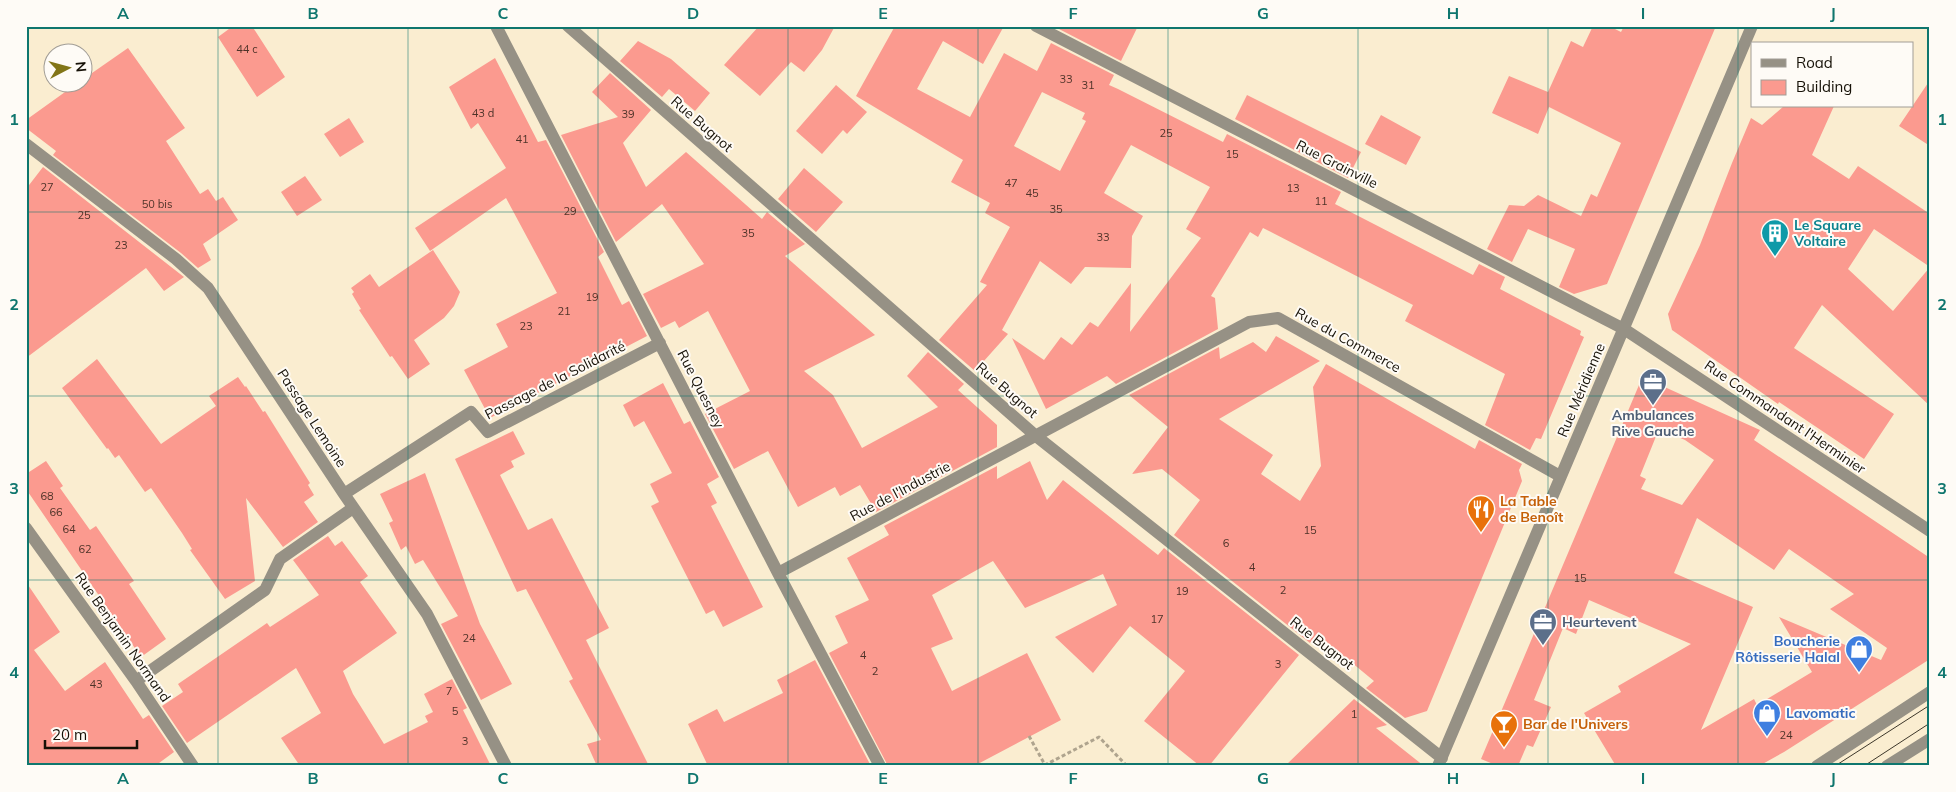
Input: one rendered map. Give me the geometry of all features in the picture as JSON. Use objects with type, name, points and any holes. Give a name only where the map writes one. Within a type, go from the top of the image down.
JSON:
[{"type":"street","name":"Rue Quesney","points":[[496,26],[778,573],[880,766]]},
{"type":"street","name":"Rue Bugnot","points":[[568,26],[1036,436],[1440,762]]},
{"type":"street","name":"Rue Grainville","points":[[1036,26],[1624,329]]},
{"type":"street","name":"Rue Méridienne","points":[[1440,762],[1752,26]]},
{"type":"street","name":"Passage Lemoine","points":[[26,144],[176,259],[208,288],[353,508],[426,614],[506,766]]},
{"type":"street","name":"Rue du Commerce","points":[[1036,436],[1249,322],[1278,318],[1560,476]]},
{"type":"street","name":"Rue Commandant l'Herminier","points":[[1624,329],[1930,531]]},
{"type":"street","name":"Passage de la Solidarité","points":[[344,494],[471,412],[488,432],[660,343]]},
{"type":"street","name":"Rue de l'Industrie","points":[[778,573],[1036,436]]},
{"type":"street","points":[[136,681],[265,590],[280,559],[353,508]]},
{"type":"street","name":"Rue Benjamin Normand","points":[[26,528],[136,681],[192,766]]},
{"type":"street","points":[[1817,766],[1930,692]]},
{"type":"street","points":[[1887,766],[1930,739]]},
{"type":"path","points":[[1029,736],[1045,765],[1099,737],[1127,766]]},
{"type":"building","points":[[233,26],[252,26],[285,77],[257,97],[218,37]]},
{"type":"building","points":[[759,26],[835,26],[822,50],[804,72],[791,62],[760,96],[724,65]]},
{"type":"building","points":[[895,26],[1004,26],[983,64],[943,41],[917,89],[970,117],[1004,53],[1037,71],[1051,43],[1114,75],[1109,85],[1223,142],[1227,134],[1341,192],[1335,204],[1473,275],[1479,264],[1505,277],[1500,289],[1581,331],[1580,335],[1584,337],[1541,439],[1536,438],[1530,450],[1485,425],[1505,374],[1405,321],[1413,305],[1263,228],[1258,237],[1250,232],[1211,296],[1215,298],[1218,329],[1116,384],[1107,376],[1046,409],[1012,338],[1044,360],[1061,337],[1072,345],[1090,322],[1098,327],[1131,283],[1130,332],[1201,238],[1186,229],[1210,187],[1131,145],[1104,193],[1143,216],[1132,236],[1131,268],[1085,267],[1071,284],[1040,261],[1002,330],[1008,334],[975,371],[939,340],[987,285],[980,282],[1010,227],[985,213],[990,203],[951,182],[963,160],[856,96]],"holes":[[[1042,92],[1085,113],[1082,119],[1086,121],[1060,171],[1014,146]]]},
{"type":"building","points":[[1060,26],[1138,26],[1121,61],[1059,29]]},
{"type":"building","points":[[1593,26],[1609,26],[1621,32],[1624,26],[1716,26],[1607,284],[1574,294],[1559,287],[1575,249],[1528,229],[1512,262],[1487,249],[1509,205],[1524,206],[1538,195],[1581,216],[1591,194],[1597,197],[1621,143],[1549,107],[1538,134],[1492,113],[1509,76],[1548,92],[1571,41],[1583,47]]},
{"type":"building","points":[[638,41],[671,59],[710,93],[695,111],[669,89],[662,97],[620,61]]},
{"type":"building","points":[[128,48],[185,128],[166,141],[200,194],[208,189],[216,201],[223,197],[238,220],[203,244],[211,260],[198,268],[53,155],[56,151],[26,128],[26,120],[65,92],[92,92],[92,73]]},
{"type":"building","points":[[495,58],[538,142],[546,140],[604,252],[598,257],[622,305],[629,301],[647,336],[490,418],[464,370],[508,347],[496,324],[557,293],[506,198],[430,251],[415,228],[506,168],[478,123],[471,129],[449,87]]},
{"type":"building","points":[[610,73],[651,110],[623,143],[646,187],[686,152],[762,219],[767,212],[805,244],[785,256],[875,335],[804,371],[833,395],[862,448],[938,407],[907,376],[928,352],[964,384],[958,390],[997,425],[997,447],[876,512],[860,485],[840,496],[835,487],[798,507],[768,451],[734,469],[705,414],[750,391],[708,311],[679,328],[675,321],[661,328],[643,294],[704,264],[662,204],[616,242],[561,135],[618,117],[592,92]]},
{"type":"building","points":[[1930,80],[1930,146],[1899,126],[1911,108],[1914,108],[1914,104]]},
{"type":"building","points":[[836,85],[867,112],[847,134],[843,130],[822,154],[796,131]]},
{"type":"building","points":[[1247,95],[1361,152],[1348,178],[1235,119]]},
{"type":"building","points":[[1782,108],[1833,108],[1812,155],[1849,179],[1858,166],[1930,214],[1930,267],[1930,406],[1822,305],[1794,348],[1894,414],[1864,459],[1779,402],[1778,404],[1672,330],[1668,314],[1700,245],[1751,118],[1762,125]],"holes":[[[1874,229],[1930,267],[1893,311],[1848,269]]]},
{"type":"building","points":[[1381,115],[1421,137],[1406,165],[1365,144]]},
{"type":"building","points":[[349,118],[364,142],[340,157],[324,134]]},
{"type":"building","points":[[43,167],[184,277],[164,291],[146,268],[26,358],[26,189]]},
{"type":"building","points":[[804,168],[843,202],[816,232],[778,199]]},
{"type":"building","points":[[305,176],[322,200],[297,216],[281,192]]},
{"type":"building","points":[[433,250],[460,292],[454,306],[444,318],[414,340],[430,364],[408,379],[392,356],[390,357],[359,310],[361,309],[352,294],[354,292],[351,288],[370,274],[379,287]]},
{"type":"building","points":[[1276,336],[1320,361],[1219,419],[1273,455],[1261,474],[1300,501],[1321,466],[1313,387],[1326,364],[1475,449],[1479,440],[1522,464],[1519,470],[1522,481],[1427,711],[1405,718],[1366,688],[1374,681],[1317,634],[1310,643],[1174,535],[1200,500],[1162,469],[1132,474],[1168,427],[1129,395],[1219,347],[1220,359],[1253,342],[1266,352]]},
{"type":"building","points":[[97,359],[161,444],[216,406],[209,396],[238,377],[263,412],[265,411],[310,483],[308,485],[314,495],[304,502],[318,522],[283,547],[246,498],[255,581],[225,599],[190,550],[192,549],[182,533],[151,488],[145,492],[119,455],[115,458],[107,449],[62,388]]},
{"type":"building","points":[[1649,380],[1760,430],[1754,440],[1930,558],[1930,659],[1759,766],[1616,766],[1584,713],[1621,692],[1618,686],[1691,644],[1589,600],[1576,634],[1563,628],[1534,700],[1551,707],[1533,747],[1527,745],[1518,766],[1498,766],[1481,759],[1639,385]],"holes":[[[1659,429],[1685,440],[1714,460],[1682,505],[1641,489],[1646,479],[1640,476]],[[1697,518],[1774,570],[1789,549],[1854,594],[1830,609],[1887,648],[1881,660],[1779,617],[1812,672],[1757,705],[1754,699],[1701,730],[1753,607],[1674,573]]]},
{"type":"building","points":[[663,383],[684,424],[690,421],[719,477],[707,484],[717,503],[711,506],[763,607],[723,627],[714,610],[706,614],[651,506],[659,502],[650,484],[672,473],[644,421],[634,427],[623,405]]},
{"type":"building","points":[[513,431],[525,454],[511,461],[514,467],[500,475],[528,530],[552,518],[609,628],[586,640],[649,766],[597,766],[587,744],[601,740],[569,681],[573,679],[526,589],[517,592],[455,459]]},
{"type":"building","points":[[46,461],[63,486],[60,488],[90,530],[96,526],[134,581],[129,584],[166,639],[141,657],[26,489],[26,474]]},
{"type":"building","points":[[1030,461],[1047,500],[1063,480],[1158,555],[1164,548],[1299,655],[1209,766],[1200,766],[1144,721],[1185,671],[1130,626],[1093,673],[1055,637],[1117,605],[1103,574],[1025,608],[993,561],[932,595],[953,639],[931,648],[952,691],[1027,653],[1061,720],[974,766],[888,766],[829,653],[848,643],[835,616],[869,600],[847,558],[889,535],[884,526],[997,466],[997,479]]},
{"type":"building","points":[[425,473],[480,624],[512,684],[481,700],[441,624],[458,616],[423,560],[415,564],[406,546],[401,550],[389,523],[393,521],[380,494]]},
{"type":"building","points":[[328,536],[335,546],[342,541],[368,576],[360,582],[397,633],[343,671],[353,694],[384,744],[428,722],[425,716],[433,712],[424,694],[452,679],[467,708],[463,710],[491,766],[300,766],[281,738],[321,713],[296,668],[187,743],[162,706],[183,692],[178,684],[267,623],[270,627],[319,595],[293,560]]},
{"type":"building","points":[[26,582],[60,632],[34,650],[65,691],[105,662],[143,719],[149,715],[174,752],[155,766],[26,766]]},
{"type":"building","points":[[815,660],[871,766],[708,766],[688,724],[717,709],[724,722],[783,693],[777,680]]},
{"type":"building","points":[[1354,699],[1387,725],[1376,728],[1424,766],[1285,766]]},
{"type":"tram line","points":[[1835,766],[1930,705]]},
{"type":"tram line","points":[[1864,766],[1930,723]]},
{"type":"place","name":"Le Square Voltaire","points":[[1775,257]]},
{"type":"place","name":"Ambulances Rive Gauche","points":[[1653,406]]},
{"type":"place","name":"La Table de Benoît","points":[[1481,533]]},
{"type":"place","name":"Heurtevent","points":[[1543,646]]},
{"type":"place","name":"Boucherie Rôtisserie Halal","points":[[1859,673]]},
{"type":"place","name":"Lavomatic","points":[[1767,737]]},
{"type":"place","name":"Bar de l'Univers","points":[[1504,748]]}]
